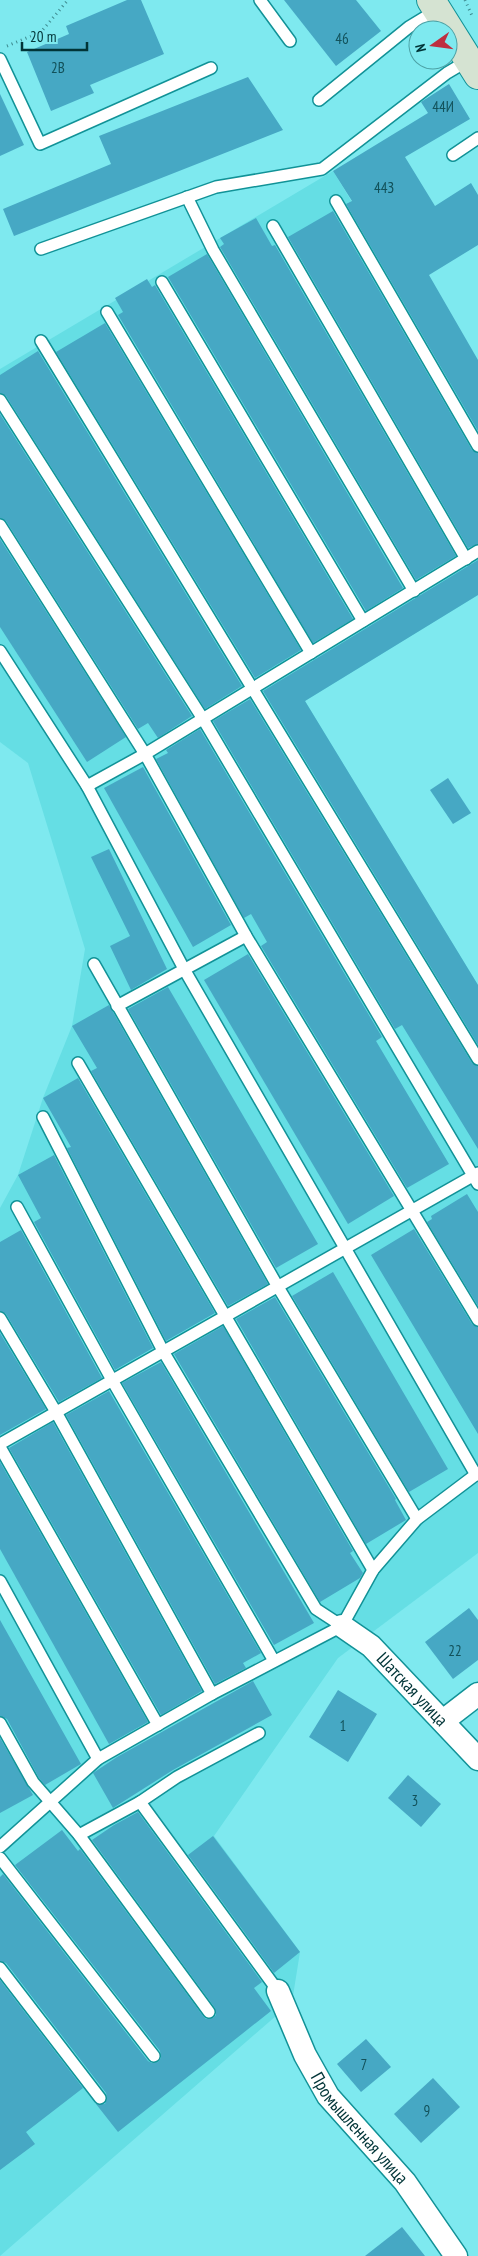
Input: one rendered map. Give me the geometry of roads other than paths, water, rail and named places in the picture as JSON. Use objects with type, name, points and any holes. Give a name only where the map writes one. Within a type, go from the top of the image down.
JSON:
[{"type":"street","points":[[434,5],[473,67]]},
{"type":"street","name":"Шатская улица","points":[[342,1626],[370,1646],[443,1720],[478,1759]]},
{"type":"street","points":[[443,1720],[478,1694]]},
{"type":"street","name":"Промышленная улица","points":[[278,1991],[305,2055],[328,2096],[405,2182],[456,2256]]},
{"type":"lane","points":[[260,0],[290,41]]},
{"type":"lane","points":[[319,100],[434,5]]},
{"type":"lane","points":[[0,59],[40,144],[211,68]]},
{"type":"lane","points":[[41,250],[216,187],[322,169],[447,73],[473,67]]},
{"type":"lane","points":[[453,154],[478,138]]},
{"type":"lane","points":[[187,197],[213,250],[414,591]]},
{"type":"lane","points":[[336,201],[478,446]]},
{"type":"lane","points":[[274,226],[466,559]]},
{"type":"lane","points":[[162,282],[364,622]]},
{"type":"lane","points":[[107,312],[311,653]]},
{"type":"lane","points":[[42,341],[478,1059]]},
{"type":"lane","points":[[0,400],[203,719],[476,1178],[345,1248],[163,1350],[0,1446],[158,1725]]},
{"type":"lane","points":[[0,525],[145,754],[246,936],[478,1320]]},
{"type":"lane","points":[[87,786],[145,754],[478,551]]},
{"type":"lane","points":[[0,651],[5,668],[87,786],[184,969],[477,1474],[417,1519],[373,1570],[342,1626],[212,1694],[98,1759],[1,1844]]},
{"type":"lane","points":[[117,1006],[246,936]]},
{"type":"lane","points":[[94,964],[278,1287],[417,1519]]},
{"type":"lane","points":[[78,1063],[373,1570]]},
{"type":"lane","points":[[43,1117],[163,1350],[316,1609],[342,1626]]},
{"type":"lane","points":[[17,1207],[112,1380],[274,1661]]},
{"type":"lane","points":[[0,1318],[56,1412],[212,1694]]},
{"type":"lane","points":[[0,1581],[98,1759]]},
{"type":"lane","points":[[0,1723],[33,1782],[79,1835],[209,2012]]},
{"type":"lane","points":[[79,1835],[140,1802],[177,1777],[259,1733]]},
{"type":"lane","points":[[140,1802],[278,1991]]},
{"type":"lane","points":[[0,1858],[154,2056]]},
{"type":"lane","points":[[0,1968],[100,2098]]}]
